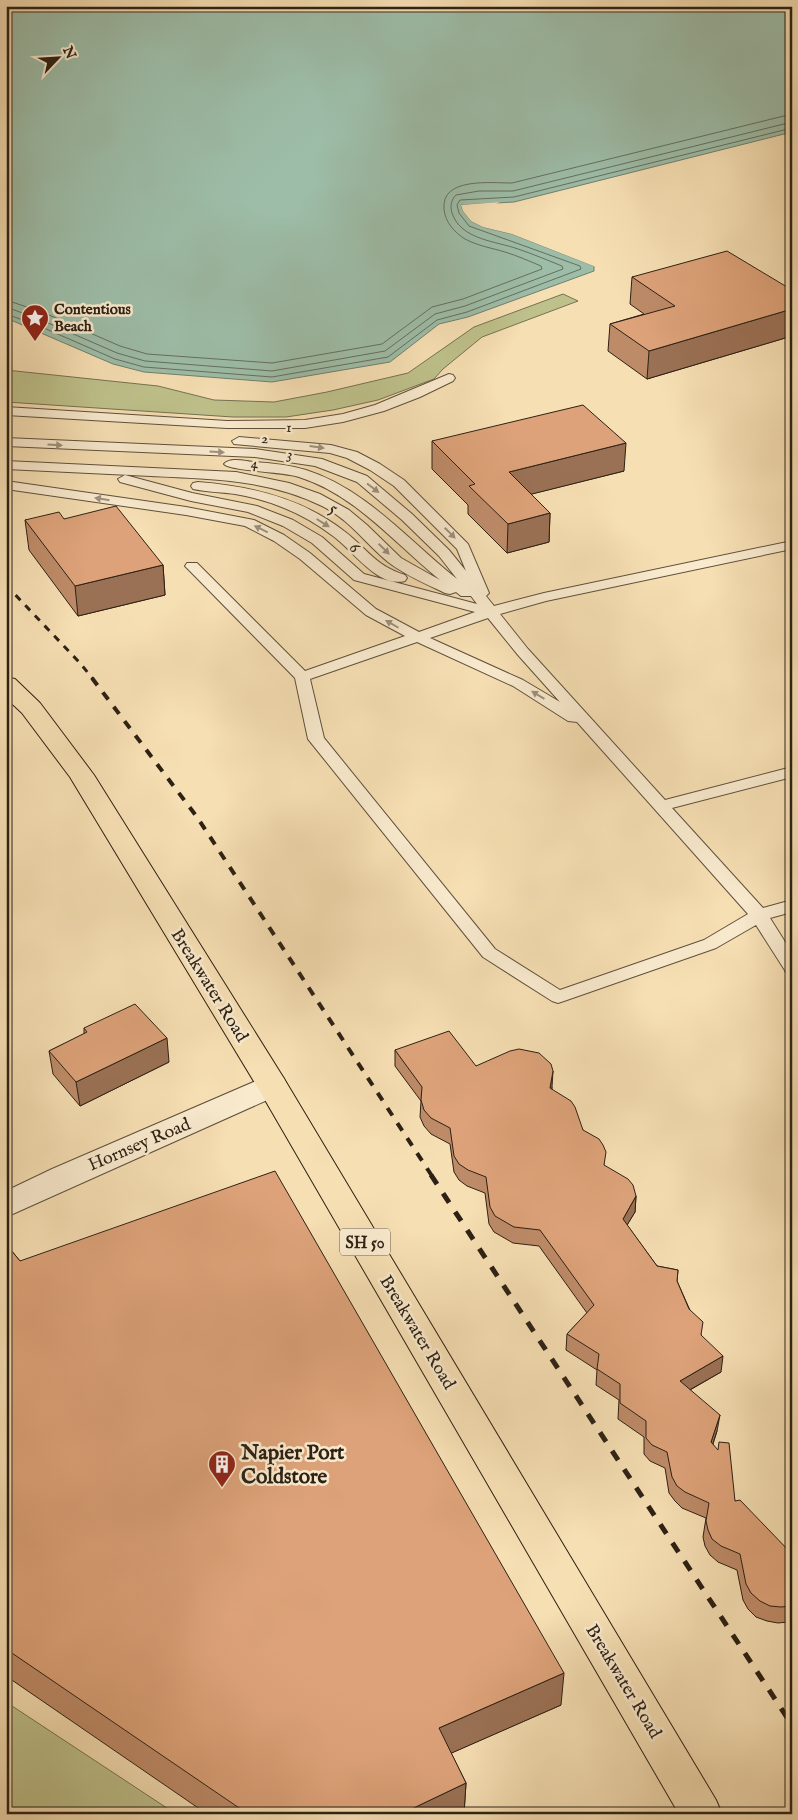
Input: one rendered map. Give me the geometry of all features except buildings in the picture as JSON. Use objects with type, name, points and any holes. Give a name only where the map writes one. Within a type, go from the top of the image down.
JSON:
[{"type":"highway","name":"Breakwater Road","points":[[6,684],[31,708],[81,775],[272,1086],[702,1814]]},
{"type":"street","name":"Hornsey Road","points":[[6,1205],[63,1176],[272,1086]]},
{"type":"lane","points":[[6,411],[198,423],[306,424],[390,404],[423,392],[449,378]]},
{"type":"lane","name":"1","points":[[6,432],[260,442],[331,449],[352,455],[399,483],[463,547],[490,612]]},
{"type":"lane","name":"2","points":[[6,442],[255,454],[308,460],[342,470],[362,480],[407,517],[444,553],[490,612]]},
{"type":"lane","name":"3","points":[[6,453],[244,465],[302,473],[328,484],[376,515],[423,559],[490,612]]},
{"type":"lane","name":"4","points":[[6,465],[236,476],[288,487],[313,496],[356,521],[400,564],[490,612]]},
{"type":"lane","name":"6","points":[[72,468],[141,482],[191,497],[252,509],[288,523],[317,540],[358,577],[490,612]]},
{"type":"lane","points":[[6,485],[204,514],[249,523],[279,538],[305,556],[371,612],[417,637],[518,683],[593,730]]},
{"type":"lane","points":[[302,677],[490,612],[544,597],[792,545]]},
{"type":"lane","points":[[192,566],[302,677],[316,739],[489,953],[558,997],[710,944],[759,915],[792,906]]},
{"type":"lane","points":[[490,612],[523,652],[759,915],[792,968]]},
{"type":"lane","points":[[661,806],[792,772]]},
{"type":"green space","points":[[563,294],[578,301],[482,337],[443,369],[434,379],[378,400],[333,410],[286,417],[233,417],[6,402],[6,370],[158,386],[214,400],[274,402],[327,392],[408,373],[474,327]]},
{"type":"green space","points":[[6,1702],[176,1814],[6,1814]]},
{"type":"water","points":[[6,6],[792,6],[792,132],[514,202],[461,205],[471,221],[483,227],[512,234],[594,266],[594,271],[468,317],[439,324],[390,362],[272,382],[144,372],[113,364],[6,318]]},
{"type":"pier","points":[[500,202],[494,205],[464,207],[473,219],[484,225],[512,232],[595,264],[596,267],[512,234],[483,227],[471,221],[461,205]]},
{"type":"railway","points":[[6,585],[93,679]]},
{"type":"railway","points":[[92,678],[197,817],[432,1176]]},
{"type":"railway","points":[[431,1175],[792,1725]]},
{"type":"place","name":"Contentious Beach","points":[[35,342]]},
{"type":"place","name":"Napier Port Coldstore","points":[[222,1488]]}]
